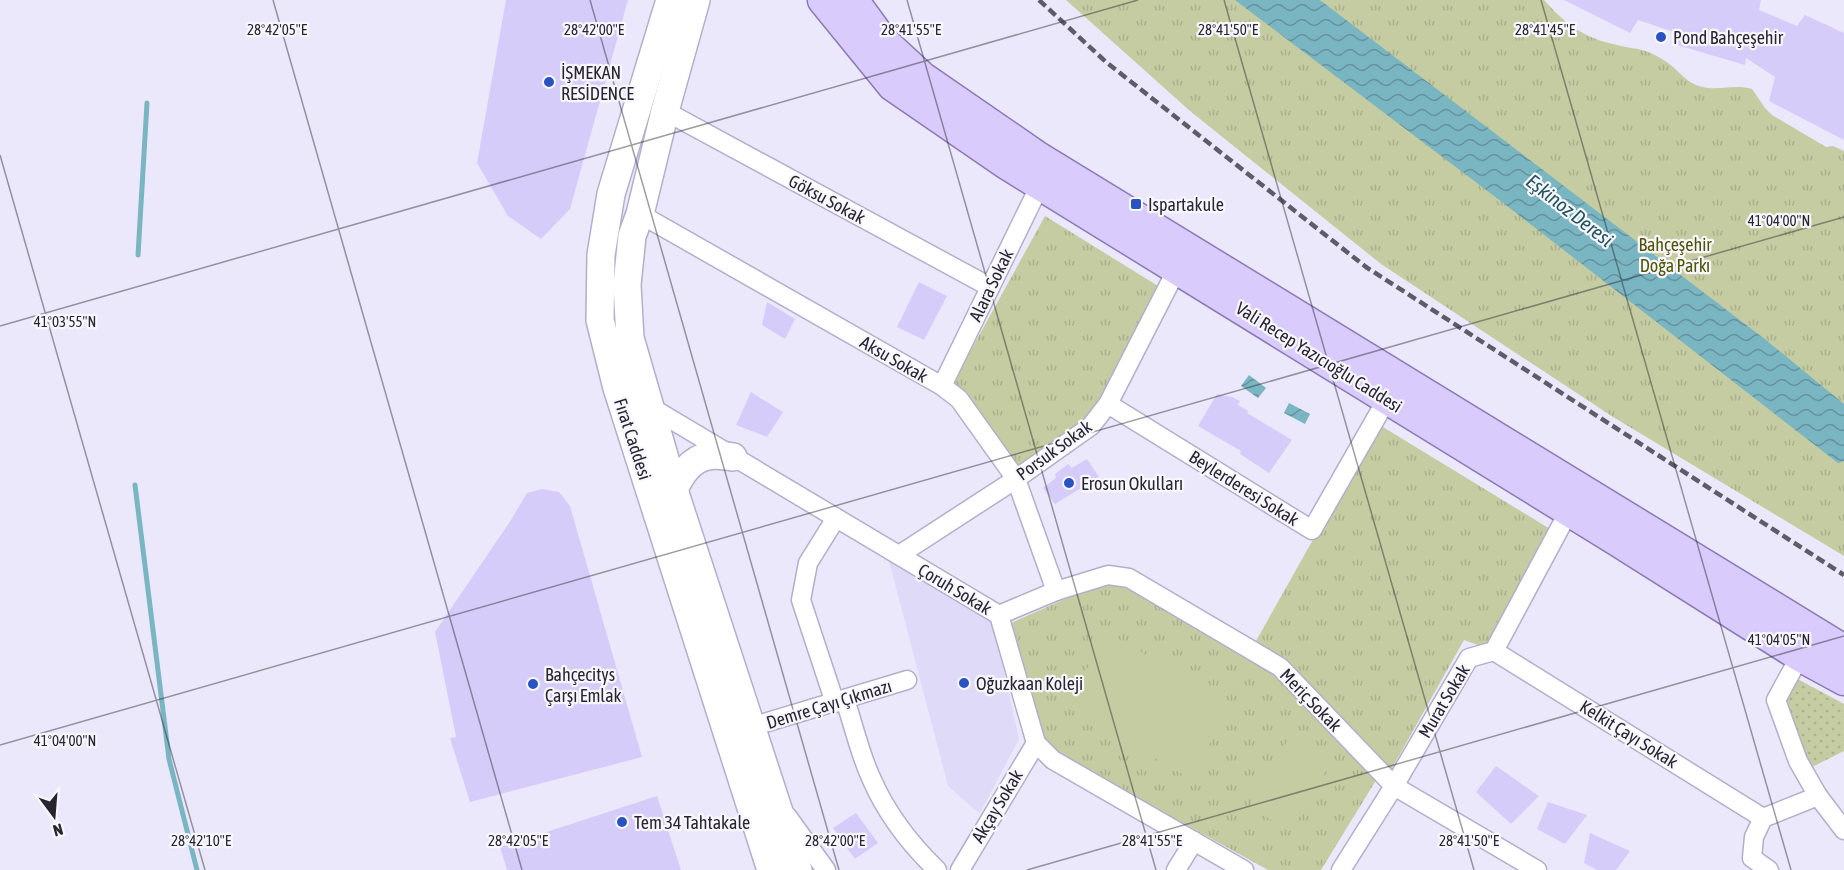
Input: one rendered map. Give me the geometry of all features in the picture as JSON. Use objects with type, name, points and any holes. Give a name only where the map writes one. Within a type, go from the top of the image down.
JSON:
[{"type":"main road","name":"Fırat Caddesi","points":[[670,0],[610,194],[601,255],[600,320],[617,388],[771,870]]},
{"type":"main road","name":"Fırat Caddesi","points":[[696,0],[664,111],[640,214],[632,236],[627,285],[630,338],[674,490],[798,870]]},
{"type":"main road","name":"Vali Recep Yazıcıoğlu Caddesi","points":[[823,0],[892,86],[996,157],[1800,656],[1844,680]]},
{"type":"main road","name":"Vali Recep Yazıcıoğlu Caddesi","points":[[853,0],[882,40],[922,77],[1038,157],[1844,650]]},
{"type":"main road","points":[[674,490],[686,470],[695,462],[708,456],[733,457]]},
{"type":"street","name":"Göksu Sokak","points":[[664,111],[990,287]]},
{"type":"street","name":"Alara Sokak","points":[[942,386],[1040,185]]},
{"type":"street","name":"Aksu Sokak","points":[[640,214],[942,386],[959,399],[1016,479],[1056,591]]},
{"type":"street","name":"Porsuk Sokak","points":[[899,555],[1016,479],[1091,426],[1108,404],[1177,269]]},
{"type":"street","name":"Çoruh Sokak","points":[[617,388],[999,615],[1036,743]]},
{"type":"street","name":"Beylerderesi Sokak","points":[[1108,404],[1312,530],[1388,399]]},
{"type":"street","points":[[1494,651],[1569,511]]},
{"type":"street","points":[[836,518],[808,563],[801,600],[871,779],[884,804],[916,850],[937,870]]},
{"type":"street","name":"Meriç Sokak","points":[[999,615],[1056,591],[1108,575],[1129,578],[1280,667],[1394,786],[1537,870]]},
{"type":"street","name":"Murat Sokak","points":[[1341,870],[1470,658],[1494,651]]},
{"type":"street","name":"Kelkit Çayı Sokak","points":[[1494,651],[1763,818]]},
{"type":"street","points":[[1800,656],[1776,700],[1798,761],[1818,796],[1844,830]]},
{"type":"street","name":"Demre Çayı Çıkmazı","points":[[751,728],[908,680]]},
{"type":"street","points":[[1036,743],[1053,760],[1244,870]]},
{"type":"street","name":"Akçay Sokak","points":[[960,870],[1036,743]]},
{"type":"street","points":[[1769,870],[1752,858],[1754,837],[1763,818],[1818,796]]},
{"type":"street","points":[[775,800],[826,870]]},
{"type":"street","points":[[1176,870],[1194,841]]},
{"type":"shaded area","name":"Oğuzkaan Koleji","points":[[889,561],[983,614],[994,626],[1019,739],[980,813],[948,786]]},
{"type":"green space","name":"Bahçeşehir Doğa Parkı","points":[[1066,0],[1544,0],[1560,17],[1576,29],[1595,39],[1651,53],[1667,62],[1697,86],[1752,89],[1772,115],[1826,147],[1833,146],[1844,151],[1844,556],[1613,417],[1381,264],[1190,111]]},
{"type":"green space","points":[[1045,216],[1163,289],[1089,423],[1017,470],[950,388]]},
{"type":"green space","points":[[1378,424],[1560,535],[1494,651],[1464,640],[1391,770],[1285,660],[1256,641]]},
{"type":"green space","points":[[1103,582],[1126,587],[1279,676],[1378,777],[1321,870],[1268,870],[1062,756],[1041,735],[1009,624]]},
{"type":"green space","points":[[1108,633],[1232,705],[1189,778],[1065,706]]},
{"type":"green space","points":[[1792,676],[1844,704],[1844,751],[1810,768],[1781,701]]},
{"type":"green space","points":[[1288,740],[1330,764],[1291,831],[1249,807]]},
{"type":"water","name":"Eşkinoz Deresi","points":[[1235,0],[1320,0],[1766,340],[1844,404],[1844,461],[1838,463],[1498,199]]},
{"type":"water","points":[[1249,375],[1266,388],[1258,398],[1241,386]]},
{"type":"water","points":[[1289,403],[1310,414],[1305,424],[1284,413]]},
{"type":"building","name":"İŞMEKAN RESİDENCE","points":[[506,0],[628,0],[570,209],[541,239],[508,216],[477,163]]},
{"type":"building","points":[[1564,0],[1761,0],[1759,10],[1797,26],[1805,15],[1844,33],[1844,140],[1769,101],[1775,77],[1746,58],[1745,65],[1677,45],[1680,34],[1638,20],[1630,33]]},
{"type":"building","points":[[919,282],[947,296],[924,340],[897,327]]},
{"type":"building","points":[[767,302],[795,319],[785,339],[762,325]]},
{"type":"building","points":[[751,392],[783,412],[767,437],[736,425]]},
{"type":"building","points":[[1217,394],[1240,401],[1238,405],[1248,411],[1247,413],[1292,440],[1269,473],[1240,454],[1241,451],[1198,426]]},
{"type":"building","name":"Erosun Okulları","points":[[1087,459],[1099,477],[1055,504],[1043,488],[1068,464],[1072,468]]},
{"type":"building","name":"Bahçecitys Çarşı Emlak","points":[[542,489],[559,492],[570,506],[642,757],[470,802],[450,738],[456,737],[435,632],[527,493]]},
{"type":"building","points":[[1496,766],[1539,796],[1511,824],[1476,792]]},
{"type":"building","name":"Tem 34 Tahtakale","points":[[657,796],[681,870],[507,870],[500,847]]},
{"type":"building","points":[[1548,802],[1587,815],[1565,844],[1537,829]]},
{"type":"building","points":[[856,813],[878,843],[855,859],[833,828]]},
{"type":"building","points":[[1590,833],[1630,851],[1616,870],[1597,870],[1584,863]]},
{"type":"waterway","points":[[138,255],[147,103]]},
{"type":"waterway","points":[[135,485],[169,759],[197,870]]},
{"type":"railway","points":[[1039,0],[1106,62],[1366,267],[1844,575]]},
{"type":"place","name":"Pond Bahçeşehir","points":[[1661,37]]},
{"type":"place","name":"İŞMEKAN RESİDENCE","points":[[549,82]]},
{"type":"place","name":"Ispartakule","points":[[1136,204]]},
{"type":"place","name":"Erosun Okulları","points":[[1069,483]]},
{"type":"place","name":"Oğuzkaan Koleji","points":[[964,683]]},
{"type":"place","name":"Bahçecitys Çarşı Emlak","points":[[533,684]]},
{"type":"place","name":"Tem 34 Tahtakale","points":[[622,822]]}]
